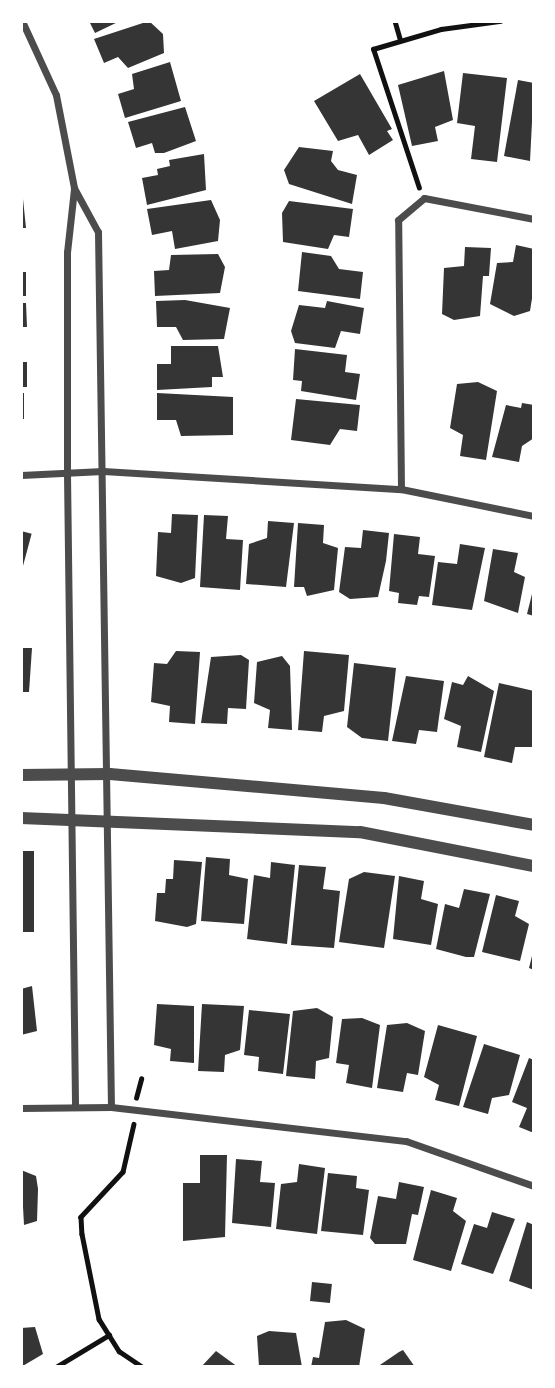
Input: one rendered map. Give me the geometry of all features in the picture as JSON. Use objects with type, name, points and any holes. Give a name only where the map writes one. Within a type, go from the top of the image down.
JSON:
[{"type":"street","points":[[22,21],[56,95],[74,188],[67,252],[67,474],[75,1105]]},
{"type":"street","points":[[74,188],[98,232],[110,774],[111,1108]]},
{"type":"street","points":[[401,489],[398,220],[424,198],[534,219]]},
{"type":"street","points":[[21,475],[103,471],[401,489],[534,516]]},
{"type":"street","points":[[21,775],[110,774],[384,798],[534,825]]},
{"type":"street","points":[[21,818],[110,818],[360,832],[534,866]]},
{"type":"street","points":[[21,1108],[75,1105],[111,1108],[406,1141],[534,1186]]},
{"type":"path","points":[[395,21],[400,39]]},
{"type":"path","points":[[424,198],[372,56],[378,44],[500,21]]},
{"type":"path","points":[[141,1079],[123,1172],[81,1217],[86,1269],[109,1335],[143,1367]]},
{"type":"path","points":[[56,1367],[109,1335]]},
{"type":"building","points":[[89,21],[120,21],[95,33]]},
{"type":"building","points":[[149,21],[163,34],[164,53],[128,68],[118,57],[104,63],[94,39]]},
{"type":"building","points":[[170,62],[181,101],[125,118],[118,94],[134,89],[132,74]]},
{"type":"building","points":[[444,71],[453,120],[435,127],[438,141],[412,146],[398,85]]},
{"type":"building","points":[[463,73],[507,78],[497,162],[471,159],[475,126],[457,123]]},
{"type":"building","points":[[360,74],[392,129],[387,131],[393,140],[369,155],[358,135],[338,141],[314,101]]},
{"type":"building","points":[[518,80],[534,83],[530,161],[504,156]]},
{"type":"building","points":[[185,107],[196,141],[164,153],[155,153],[152,143],[136,148],[128,122]]},
{"type":"building","points":[[299,147],[333,151],[331,161],[338,170],[357,175],[352,204],[289,184],[284,170]]},
{"type":"building","points":[[204,154],[206,190],[147,205],[142,178],[158,175],[157,169],[170,166],[169,160]]},
{"type":"building","points":[[23,199],[26,228],[21,228]]},
{"type":"building","points":[[211,200],[220,220],[218,241],[175,249],[172,231],[152,235],[147,209]]},
{"type":"building","points":[[289,201],[353,209],[349,237],[334,235],[328,249],[283,242],[282,213]]},
{"type":"building","points":[[516,245],[534,249],[534,286],[530,311],[514,316],[490,304],[497,263],[513,262]]},
{"type":"building","points":[[465,247],[491,248],[489,276],[483,276],[480,316],[454,320],[442,314],[444,268],[464,266]]},
{"type":"building","points":[[302,252],[331,256],[339,269],[363,272],[360,299],[298,291]]},
{"type":"building","points":[[218,254],[225,267],[220,293],[155,296],[154,271],[169,270],[171,255]]},
{"type":"building","points":[[21,272],[26,272],[26,296],[21,296]]},
{"type":"building","points":[[185,300],[230,308],[224,339],[183,340],[176,327],[157,327],[156,301]]},
{"type":"building","points":[[327,301],[364,308],[360,334],[341,331],[335,348],[295,343],[291,331],[299,305],[325,308]]},
{"type":"building","points":[[21,303],[26,303],[27,327],[21,327]]},
{"type":"building","points":[[171,346],[218,346],[223,377],[212,377],[212,387],[157,390],[157,364],[171,364]]},
{"type":"building","points":[[295,349],[347,355],[345,372],[360,374],[356,400],[301,391],[302,381],[293,380]]},
{"type":"building","points":[[21,362],[27,362],[27,387],[21,387]]},
{"type":"building","points":[[478,382],[497,391],[486,460],[460,456],[463,435],[450,428],[457,384]]},
{"type":"building","points":[[21,393],[24,393],[24,419],[21,419]]},
{"type":"building","points":[[157,393],[233,397],[233,435],[181,436],[176,420],[157,420]]},
{"type":"building","points":[[296,399],[360,405],[357,431],[340,429],[330,445],[291,440]]},
{"type":"building","points":[[522,403],[534,405],[534,438],[522,446],[519,462],[492,457],[506,405],[521,408]]},
{"type":"building","points":[[172,514],[198,515],[195,578],[181,583],[156,576],[158,532],[171,533]]},
{"type":"building","points":[[204,515],[228,516],[226,539],[243,540],[240,590],[200,587]]},
{"type":"building","points":[[268,521],[294,523],[286,587],[246,584],[249,544],[267,538]]},
{"type":"building","points":[[298,523],[324,525],[323,543],[338,548],[334,590],[307,596],[304,587],[294,587]]},
{"type":"building","points":[[363,530],[389,533],[386,561],[378,597],[350,599],[339,592],[345,547],[361,548]]},
{"type":"building","points":[[21,531],[32,534],[21,574]]},
{"type":"building","points":[[394,534],[420,537],[418,554],[435,556],[429,597],[419,596],[417,605],[398,603],[399,593],[389,591]]},
{"type":"building","points":[[460,544],[485,548],[472,610],[432,605],[438,562],[457,564]]},
{"type":"building","points":[[493,549],[518,553],[514,572],[525,577],[518,613],[484,601]]},
{"type":"building","points":[[534,586],[534,616],[527,614]]},
{"type":"building","points":[[21,648],[32,648],[29,692],[21,692]]},
{"type":"building","points":[[176,651],[200,652],[195,724],[169,722],[170,706],[151,702],[154,663],[167,664]]},
{"type":"building","points":[[304,651],[349,655],[344,711],[324,716],[322,732],[298,730]]},
{"type":"building","points":[[241,655],[249,660],[246,709],[228,708],[227,724],[201,723],[211,657]]},
{"type":"building","points":[[282,656],[290,666],[292,730],[268,728],[270,710],[254,703],[257,662]]},
{"type":"building","points":[[354,663],[396,668],[388,741],[362,738],[347,727]]},
{"type":"building","points":[[406,676],[444,681],[437,732],[419,730],[416,744],[392,741]]},
{"type":"building","points":[[468,676],[494,691],[481,752],[457,747],[461,726],[444,719],[452,682],[463,685]]},
{"type":"building","points":[[499,683],[534,691],[532,747],[515,747],[512,763],[484,757]]},
{"type":"building","points":[[21,851],[34,851],[34,932],[21,932]]},
{"type":"building","points":[[206,857],[230,859],[229,875],[248,879],[244,924],[201,921]]},
{"type":"building","points":[[174,860],[202,862],[196,924],[187,927],[155,921],[157,893],[165,893],[166,879],[173,879]]},
{"type":"building","points":[[271,862],[295,865],[287,944],[247,939],[254,875],[270,878]]},
{"type":"building","points":[[299,865],[326,867],[323,889],[340,891],[334,948],[291,945]]},
{"type":"building","points":[[364,872],[395,876],[384,948],[339,942],[349,879]]},
{"type":"building","points":[[399,876],[424,881],[421,899],[438,904],[431,945],[393,939]]},
{"type":"building","points":[[464,889],[490,894],[474,957],[436,949],[445,904],[459,908]]},
{"type":"building","points":[[496,895],[519,901],[515,916],[529,924],[520,961],[482,952]]},
{"type":"building","points":[[534,952],[534,970],[529,968]]},
{"type":"building","points":[[32,986],[37,1031],[21,1035],[21,989]]},
{"type":"building","points":[[157,1004],[194,1006],[194,1063],[170,1061],[171,1049],[154,1045]]},
{"type":"building","points":[[202,1004],[244,1006],[240,1050],[225,1055],[224,1072],[198,1071]]},
{"type":"building","points":[[317,1008],[333,1017],[329,1058],[316,1061],[315,1079],[286,1076],[293,1011]]},
{"type":"building","points":[[249,1010],[290,1014],[283,1074],[258,1071],[259,1057],[244,1055]]},
{"type":"building","points":[[362,1018],[380,1025],[372,1088],[346,1083],[349,1065],[336,1063],[342,1019]]},
{"type":"building","points":[[407,1023],[425,1031],[418,1075],[407,1073],[403,1092],[377,1088],[387,1025]]},
{"type":"building","points":[[438,1025],[477,1036],[459,1106],[435,1100],[439,1085],[424,1077]]},
{"type":"building","points":[[484,1044],[520,1055],[509,1095],[492,1098],[488,1114],[463,1107]]},
{"type":"building","points":[[529,1058],[534,1060],[534,1133],[519,1127],[527,1108],[512,1102]]},
{"type":"building","points":[[200,1155],[227,1155],[225,1237],[183,1241],[183,1183],[200,1183]]},
{"type":"building","points":[[236,1159],[262,1161],[260,1182],[275,1183],[271,1227],[232,1223]]},
{"type":"building","points":[[299,1164],[325,1168],[317,1234],[276,1229],[281,1184],[297,1182]]},
{"type":"building","points":[[21,1170],[36,1176],[38,1189],[37,1221],[24,1225]]},
{"type":"building","points":[[328,1173],[357,1176],[356,1188],[369,1190],[363,1235],[321,1231]]},
{"type":"building","points":[[399,1182],[424,1187],[418,1215],[412,1214],[406,1244],[375,1244],[370,1238],[378,1196],[396,1199]]},
{"type":"building","points":[[431,1190],[457,1198],[453,1211],[466,1221],[451,1271],[413,1260]]},
{"type":"building","points":[[492,1212],[515,1219],[493,1274],[461,1264],[474,1224],[487,1228]]},
{"type":"building","points":[[527,1222],[534,1225],[534,1290],[509,1281]]},
{"type":"building","points":[[312,1282],[332,1284],[330,1303],[310,1301]]},
{"type":"building","points":[[346,1320],[365,1329],[359,1367],[311,1367],[313,1357],[319,1358],[325,1322]]},
{"type":"building","points":[[35,1327],[43,1354],[21,1367],[21,1328]]},
{"type":"building","points":[[269,1331],[296,1333],[302,1367],[259,1367],[257,1336]]},
{"type":"building","points":[[403,1350],[415,1367],[377,1367],[399,1352]]},
{"type":"building","points":[[216,1351],[238,1367],[201,1367]]}]
